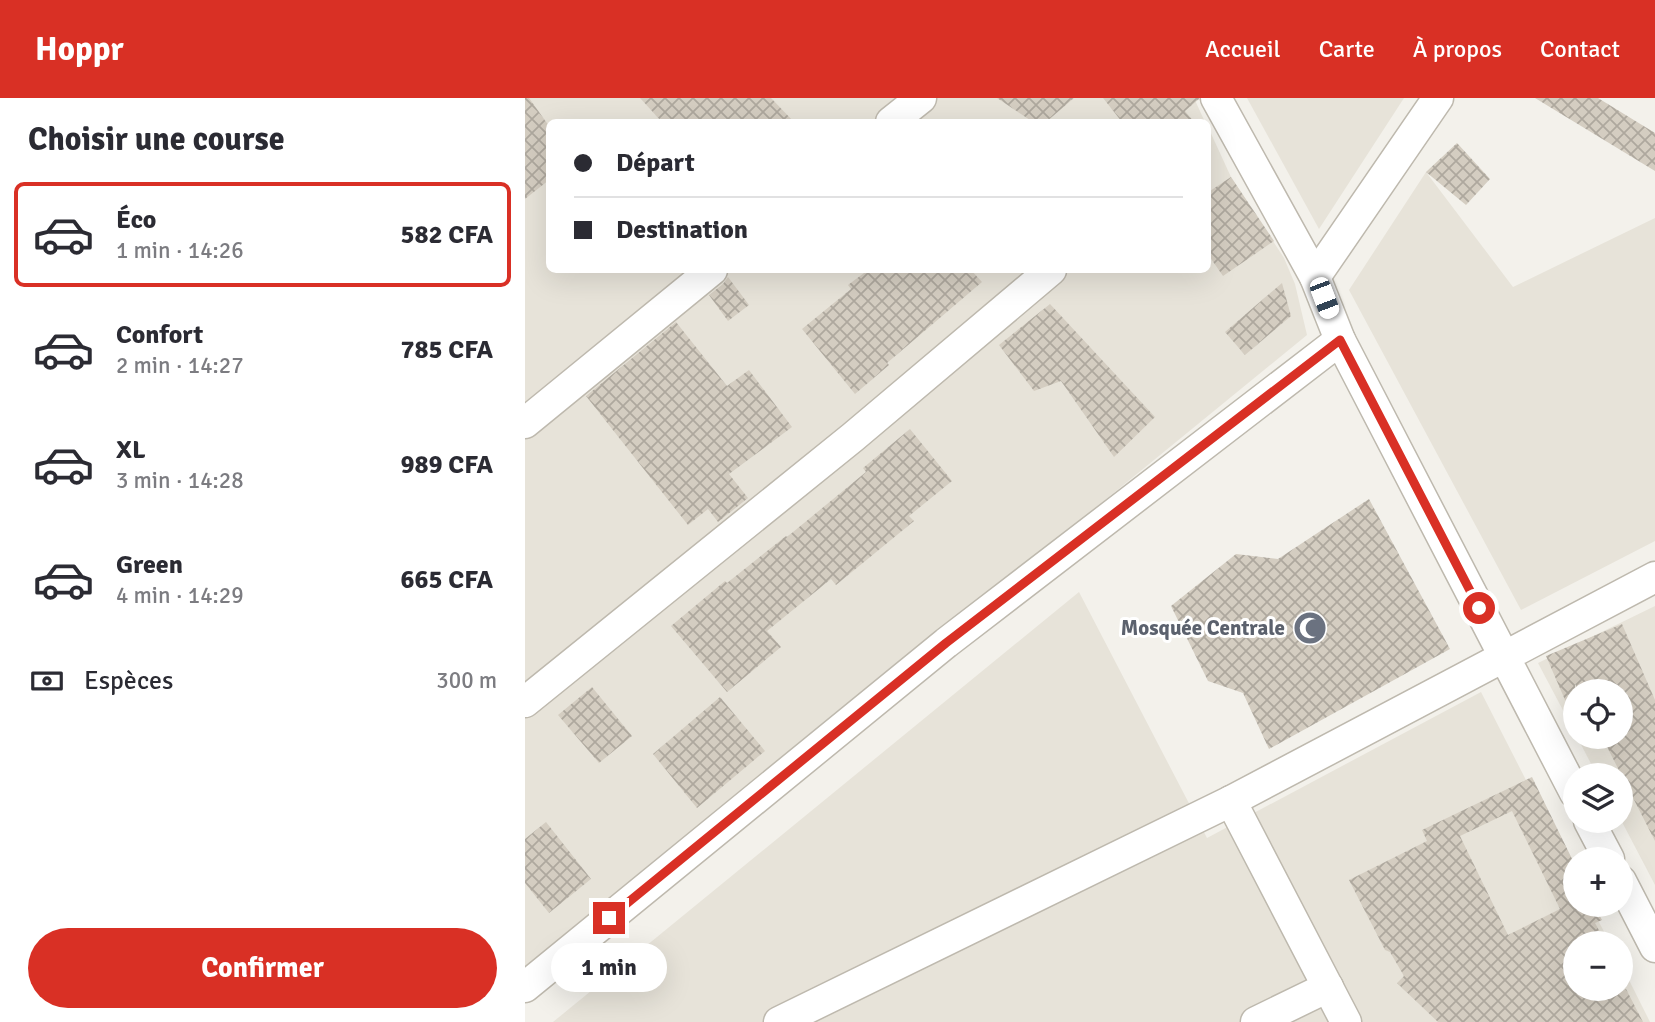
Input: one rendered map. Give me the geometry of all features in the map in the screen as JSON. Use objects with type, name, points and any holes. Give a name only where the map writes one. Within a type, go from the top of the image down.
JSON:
[{"type":"street","points":[[895,119],[921,98]]},
{"type":"street","points":[[1315,277],[1438,98]]},
{"type":"street","points":[[1217,118],[1315,277],[1340,340],[1563,770]]},
{"type":"street","points":[[525,423],[708,273]]},
{"type":"street","points":[[525,702],[852,437],[1047,273]]},
{"type":"street","points":[[525,987],[946,643],[1340,340]]},
{"type":"street","points":[[779,1022],[1231,801],[1655,577]]},
{"type":"street","points":[[1231,801],[1346,1022]]},
{"type":"street","points":[[1633,904],[1655,947]]},
{"type":"street","points":[[1255,1022],[1328,986]]},
{"type":"shaded area","points":[[525,98],[1194,98],[1204,119],[546,119],[546,273],[1211,273],[1211,134],[1231,177],[1284,258],[1295,284],[1307,335],[525,974]]},
{"type":"shaded area","points":[[1247,98],[1404,98],[1319,229]]},
{"type":"shaded area","points":[[1426,172],[1513,287],[1655,218],[1655,541],[1521,610],[1349,290]]},
{"type":"shaded area","points":[[1079,592],[1207,838],[1481,692],[1563,853],[1563,917],[1596,917],[1604,931],[1563,931],[1563,1001],[1633,1001],[1633,988],[1650,1022],[553,1022]]},
{"type":"shaded area","points":[[1655,606],[1655,885],[1628,833],[1633,833],[1633,763],[1591,763],[1583,749],[1633,749],[1633,679],[1563,679],[1563,710],[1538,663]]},
{"type":"building","points":[[525,98],[529,98],[546,122],[546,182],[525,199]]},
{"type":"building","points":[[640,98],[771,98],[791,119],[659,119]]},
{"type":"building","points":[[997,98],[1074,98],[1050,119],[1028,119]]},
{"type":"building","points":[[1103,98],[1199,98],[1185,111],[1192,119],[1120,119]]},
{"type":"building","points":[[1535,98],[1598,98],[1655,133],[1655,171]]},
{"type":"building","points":[[1457,143],[1490,179],[1466,205],[1426,172]]},
{"type":"building","points":[[1231,177],[1274,241],[1223,276],[1211,259],[1211,190]]},
{"type":"building","points":[[864,273],[974,273],[982,282],[855,394],[802,329],[851,289],[848,285]]},
{"type":"building","points":[[728,277],[749,305],[728,321],[709,295]]},
{"type":"building","points":[[1282,283],[1291,316],[1245,355],[1225,332]]},
{"type":"building","points":[[1050,304],[1155,417],[1114,457],[1061,381],[1034,391],[999,345]]},
{"type":"building","points":[[676,322],[727,386],[749,370],[792,427],[729,474],[748,498],[718,522],[708,509],[688,525],[586,396]]},
{"type":"building","points":[[910,429],[952,481],[909,516],[914,521],[836,585],[831,579],[767,631],[781,647],[727,692],[671,626],[866,472],[863,468]]},
{"type":"building","name":"Mosquée Centrale","points":[[1369,499],[1450,649],[1269,749],[1243,693],[1208,681],[1171,606],[1236,554],[1278,559]]},
{"type":"building","points":[[1622,624],[1655,700],[1655,841],[1633,798],[1633,763],[1615,763],[1608,749],[1633,749],[1633,679],[1563,679],[1563,695],[1546,656]]},
{"type":"building","points":[[592,687],[632,736],[599,763],[558,715]]},
{"type":"building","points":[[720,697],[765,751],[697,808],[653,754]]},
{"type":"building","points":[[1532,777],[1566,847],[1563,847],[1563,917],[1600,917],[1602,920],[1595,923],[1599,931],[1563,931],[1563,1001],[1632,1001],[1643,1022],[1438,1022],[1397,983],[1404,976],[1390,952],[1385,950],[1349,880],[1427,841],[1422,830]],"holes":[[[1512,811],[1560,909],[1508,935],[1460,836]]]},
{"type":"building","points":[[546,822],[591,879],[549,913],[525,883],[525,839]]},
{"type":"place","name":"Mosquée Centrale","points":[[1310,628]]},
{"type":"route","points":[[609,918],[946,643],[1340,340],[1479,608]]}]
